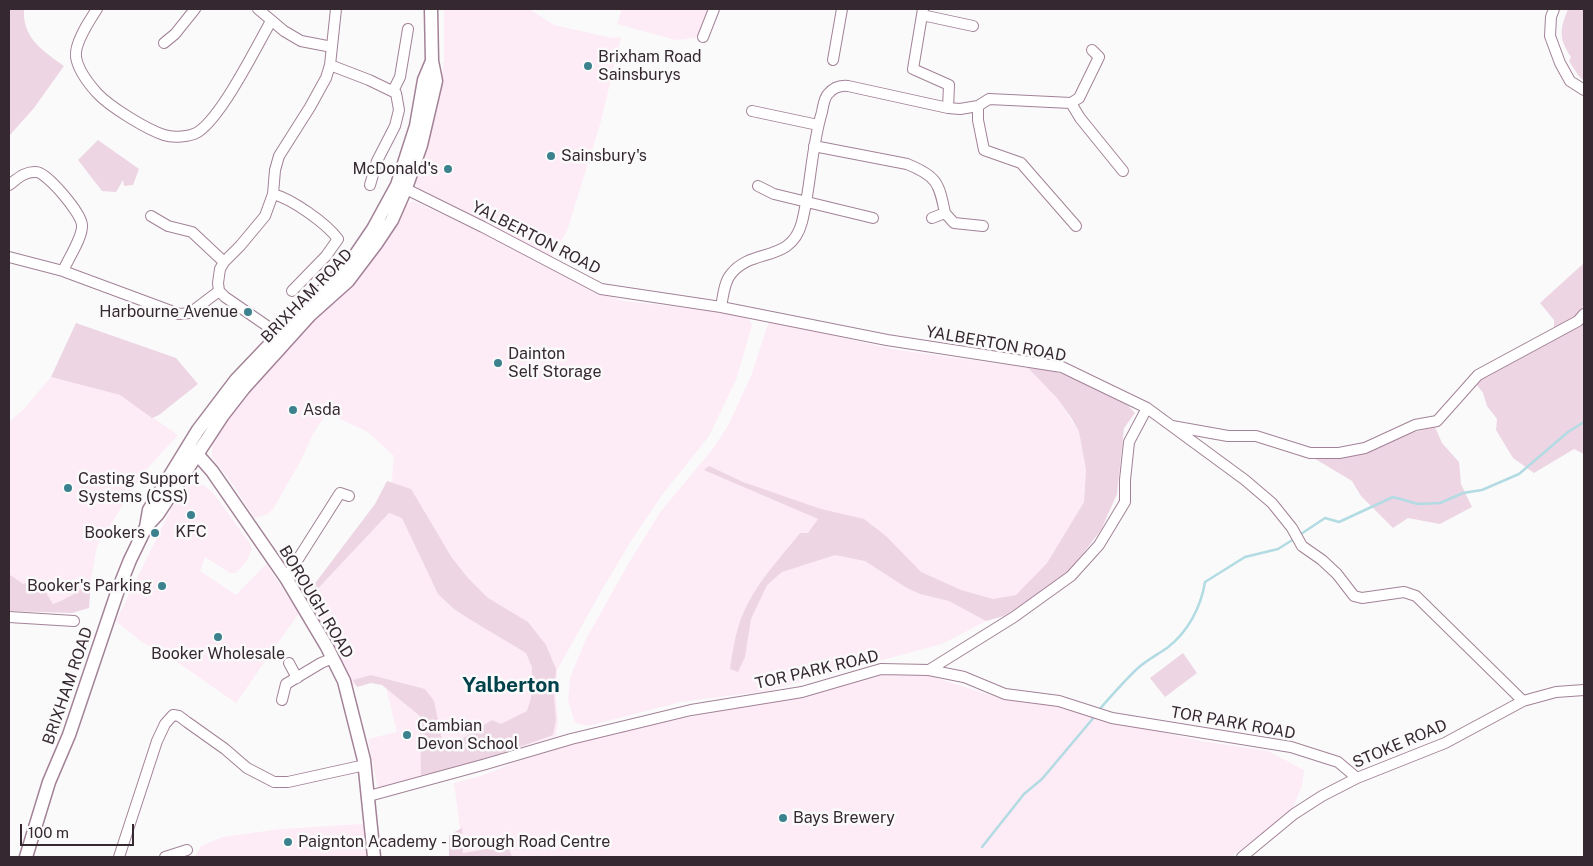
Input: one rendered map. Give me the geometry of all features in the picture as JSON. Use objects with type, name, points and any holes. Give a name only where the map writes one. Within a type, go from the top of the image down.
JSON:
[{"type":"main road","name":"BRIXHAM ROAD","points":[[26,857],[49,782],[69,735],[118,590],[146,527],[149,510],[192,450],[236,380],[281,338],[348,281],[392,220],[402,187],[421,145],[436,81],[432,61],[432,9]]},
{"type":"main road","name":"BOROUGH ROAD","points":[[192,450],[212,471],[286,578],[344,680],[365,765],[374,857]]},
{"type":"street","points":[[97,9],[82,34],[76,55],[82,74],[97,93],[118,110],[165,136],[183,136],[197,132],[208,123],[219,109],[271,21]]},
{"type":"street","points":[[164,43],[175,34],[195,9]]},
{"type":"street","points":[[258,9],[271,21],[301,41],[332,47]]},
{"type":"street","points":[[281,338],[270,328],[233,304],[219,291],[218,275],[224,262],[265,216],[273,194],[275,170],[279,156],[326,78],[330,65],[336,9]]},
{"type":"street","points":[[703,37],[714,9]]},
{"type":"street","points":[[833,60],[841,9]]},
{"type":"street","points":[[1554,9],[1550,17],[1550,36],[1560,63],[1570,81],[1584,90]]},
{"type":"street","points":[[948,108],[949,85],[913,69],[922,12],[973,26]]},
{"type":"street","points":[[393,91],[400,77],[408,29]]},
{"type":"street","points":[[721,307],[730,274],[741,265],[783,249],[792,242],[799,232],[806,202],[818,124],[826,95],[842,85],[960,109],[978,106],[989,99],[1071,103],[1079,98],[1100,57],[1092,50]]},
{"type":"street","points":[[330,65],[396,93],[399,110],[396,126],[377,161],[370,185]]},
{"type":"street","points":[[1071,103],[1080,118],[1123,171]]},
{"type":"street","points":[[978,106],[978,120],[984,150],[1022,163],[1076,226]]},
{"type":"street","points":[[752,110],[818,124]]},
{"type":"street","points":[[814,146],[919,168],[936,181],[940,189],[945,213],[954,222],[983,226]]},
{"type":"street","points":[[9,185],[26,173],[37,172],[48,177],[80,216],[82,226],[80,237],[63,271]]},
{"type":"street","points":[[758,186],[774,194],[873,218]]},
{"type":"street","name":"YALBERTON ROAD","points":[[402,187],[601,289],[721,307],[887,340],[1062,367],[1147,408],[1244,480],[1272,504],[1292,528],[1302,546],[1322,560],[1337,574],[1354,596],[1362,598],[1404,592],[1416,596],[1523,701]]},
{"type":"street","points":[[273,194],[283,196],[294,202],[338,239],[326,256],[292,291]]},
{"type":"street","points":[[932,218],[945,213]]},
{"type":"street","points":[[151,216],[168,226],[192,232],[224,262]]},
{"type":"street","points":[[9,257],[63,271],[179,314],[190,314],[219,291]]},
{"type":"street","points":[[1170,425],[1228,436],[1256,436],[1310,453],[1339,453],[1365,448],[1415,425],[1437,421],[1478,376],[1578,321],[1584,314]]},
{"type":"street","points":[[929,670],[1014,617],[1071,576],[1099,545],[1125,502],[1129,442],[1147,408]]},
{"type":"street","points":[[286,578],[340,493],[349,496]]},
{"type":"street","points":[[9,617],[74,621]]},
{"type":"street","points":[[282,700],[286,684],[333,658]]},
{"type":"street","points":[[288,663],[297,678]]},
{"type":"street","name":"TOR PARK ROAD","points":[[369,796],[571,739],[691,710],[802,692],[881,669],[929,670],[964,678],[1005,694],[1060,701],[1104,716],[1291,746],[1338,762],[1357,778]]},
{"type":"street","name":"STOKE ROAD","points":[[1242,857],[1294,814],[1322,796],[1357,778],[1445,743],[1523,701],[1556,692],[1584,690]]},
{"type":"street","points":[[119,857],[157,741],[165,724],[173,715],[179,716],[225,749],[247,768],[274,782],[288,782],[365,765]]},
{"type":"street","points":[[165,857],[187,850]]},
{"type":"shaded area","points":[[9,9],[24,9],[26,28],[30,36],[35,43],[64,66],[34,108],[9,136]]},
{"type":"shaded area","points":[[444,9],[529,9],[554,25],[612,38],[621,37],[601,121],[567,231],[551,258],[426,193],[418,188],[413,179],[427,147],[440,96],[444,58]]},
{"type":"shaded area","points":[[622,9],[714,9],[703,37],[676,40],[617,24]]},
{"type":"shaded area","points":[[1568,9],[1584,9],[1584,81],[1569,61],[1571,57],[1562,39],[1563,22]]},
{"type":"shaded area","points":[[98,140],[139,169],[133,185],[124,186],[123,180],[116,192],[102,191],[78,160]]},
{"type":"shaded area","points":[[413,201],[487,235],[601,294],[624,301],[747,315],[752,325],[736,380],[709,436],[662,495],[631,541],[557,670],[556,697],[558,720],[556,736],[436,774],[378,789],[368,739],[397,732],[385,683],[370,682],[353,686],[311,605],[310,597],[389,513],[394,456],[368,432],[338,418],[332,405],[314,432],[300,462],[273,509],[268,514],[254,518],[234,486],[212,457],[212,444],[229,415],[405,205]]},
{"type":"shaded area","points":[[1584,263],[1584,305],[1575,317],[1554,328],[1554,320],[1540,303]]},
{"type":"shaded area","points":[[1584,320],[1584,454],[1574,449],[1534,473],[1513,458],[1496,430],[1497,419],[1487,406],[1483,393],[1477,385],[1484,377]]},
{"type":"shaded area","points":[[769,321],[892,349],[1028,368],[1057,398],[1079,432],[1086,470],[1084,502],[1047,563],[1016,595],[993,599],[986,621],[942,644],[766,691],[681,702],[588,726],[575,723],[568,700],[570,678],[586,639],[661,511],[712,450],[728,426],[751,376]]},
{"type":"shaded area","points":[[76,323],[176,358],[198,384],[159,415],[152,418],[120,395],[51,377]]},
{"type":"shaded area","points":[[1028,368],[1052,371],[1084,382],[1120,400],[1135,413],[1124,428],[1117,494],[1101,530],[1071,569],[1044,591],[1004,616],[986,621],[949,601],[920,594],[907,588],[865,561],[835,555],[782,572],[767,585],[751,619],[745,657],[738,672],[730,669],[738,628],[752,595],[800,533],[808,533],[818,519],[704,470],[709,466],[743,482],[821,509],[864,519],[886,536],[921,572],[961,590],[993,599],[1016,595],[1047,563],[1084,502],[1086,470],[1079,432],[1072,419],[1057,398]]},
{"type":"shaded area","points":[[51,377],[120,395],[178,435],[144,472],[97,546],[91,580],[70,597],[53,604],[38,579],[23,584],[9,574],[9,422],[23,410]]},
{"type":"shaded area","points":[[1435,427],[1442,443],[1459,462],[1461,484],[1472,507],[1440,524],[1408,518],[1393,528],[1361,496],[1352,481],[1312,457]]},
{"type":"shaded area","points":[[387,481],[411,489],[452,558],[468,578],[488,598],[528,622],[546,645],[556,669],[554,697],[556,720],[553,735],[471,763],[421,775],[420,716],[382,685],[371,683],[357,687],[353,680],[371,675],[425,689],[434,701],[444,750],[492,720],[501,724],[527,711],[531,698],[532,667],[526,653],[454,609],[438,594],[402,518],[389,513],[310,597],[307,594],[375,504]]},
{"type":"shaded area","points":[[197,483],[205,486],[214,494],[249,542],[252,549],[246,562],[236,573],[230,573],[205,557],[200,571],[236,595],[266,564],[299,613],[236,703],[164,653],[143,643],[116,621],[171,509],[187,485]]},
{"type":"shaded area","points":[[9,574],[23,584],[38,579],[53,604],[74,594],[91,580],[89,608],[72,613],[9,611]]},
{"type":"shaded area","points":[[1183,653],[1197,673],[1165,697],[1150,678]]},
{"type":"shaded area","points":[[921,673],[1005,700],[1037,700],[1200,741],[1268,751],[1304,770],[1302,786],[1291,812],[1231,857],[510,857],[506,845],[461,853],[454,783],[481,776],[523,759],[566,745],[595,738],[674,720],[812,694],[880,675]]},
{"type":"shaded area","name":"Paignton Academy - Borough Road Centre","points":[[363,824],[366,857],[195,857],[201,846],[223,837],[281,829]]},
{"type":"shaded area","points":[[462,828],[463,853],[508,845],[512,857],[449,857],[449,835]]},
{"type":"waterway","points":[[1298,536],[1325,518],[1339,522],[1393,497],[1418,504],[1440,503],[1463,493],[1482,490],[1519,474],[1568,432],[1584,422]]},
{"type":"waterway","points":[[1098,711],[1138,668],[1167,648],[1187,627],[1197,610],[1205,582],[1245,557],[1278,549],[1294,539]]},
{"type":"waterway","points":[[982,847],[1024,794],[1042,779],[1095,716]]},
{"type":"place","name":"Brixham Road Sainsburys","points":[[588,66]]},
{"type":"place","name":"Sainsbury's","points":[[551,156]]},
{"type":"place","name":"McDonald's","points":[[448,169]]},
{"type":"place","name":"Harbourne Avenue","points":[[248,312]]},
{"type":"place","name":"Dainton Self Storage","points":[[498,363]]},
{"type":"place","name":"Asda","points":[[293,410]]},
{"type":"place","name":"Casting Support Systems (CSS)","points":[[68,488]]},
{"type":"place","name":"KFC","points":[[191,515]]},
{"type":"place","name":"Bookers","points":[[155,533]]},
{"type":"place","name":"Booker's Parking","points":[[162,586]]},
{"type":"place","name":"Booker Wholesale","points":[[218,637]]},
{"type":"place","name":"Cambian Devon School","points":[[407,735]]},
{"type":"place","name":"Bays Brewery","points":[[783,818]]},
{"type":"place","name":"Paignton Academy - Borough Road Centre","points":[[288,842]]},
{"type":"district","name":"Yalberton","points":[[511,686]]}]
